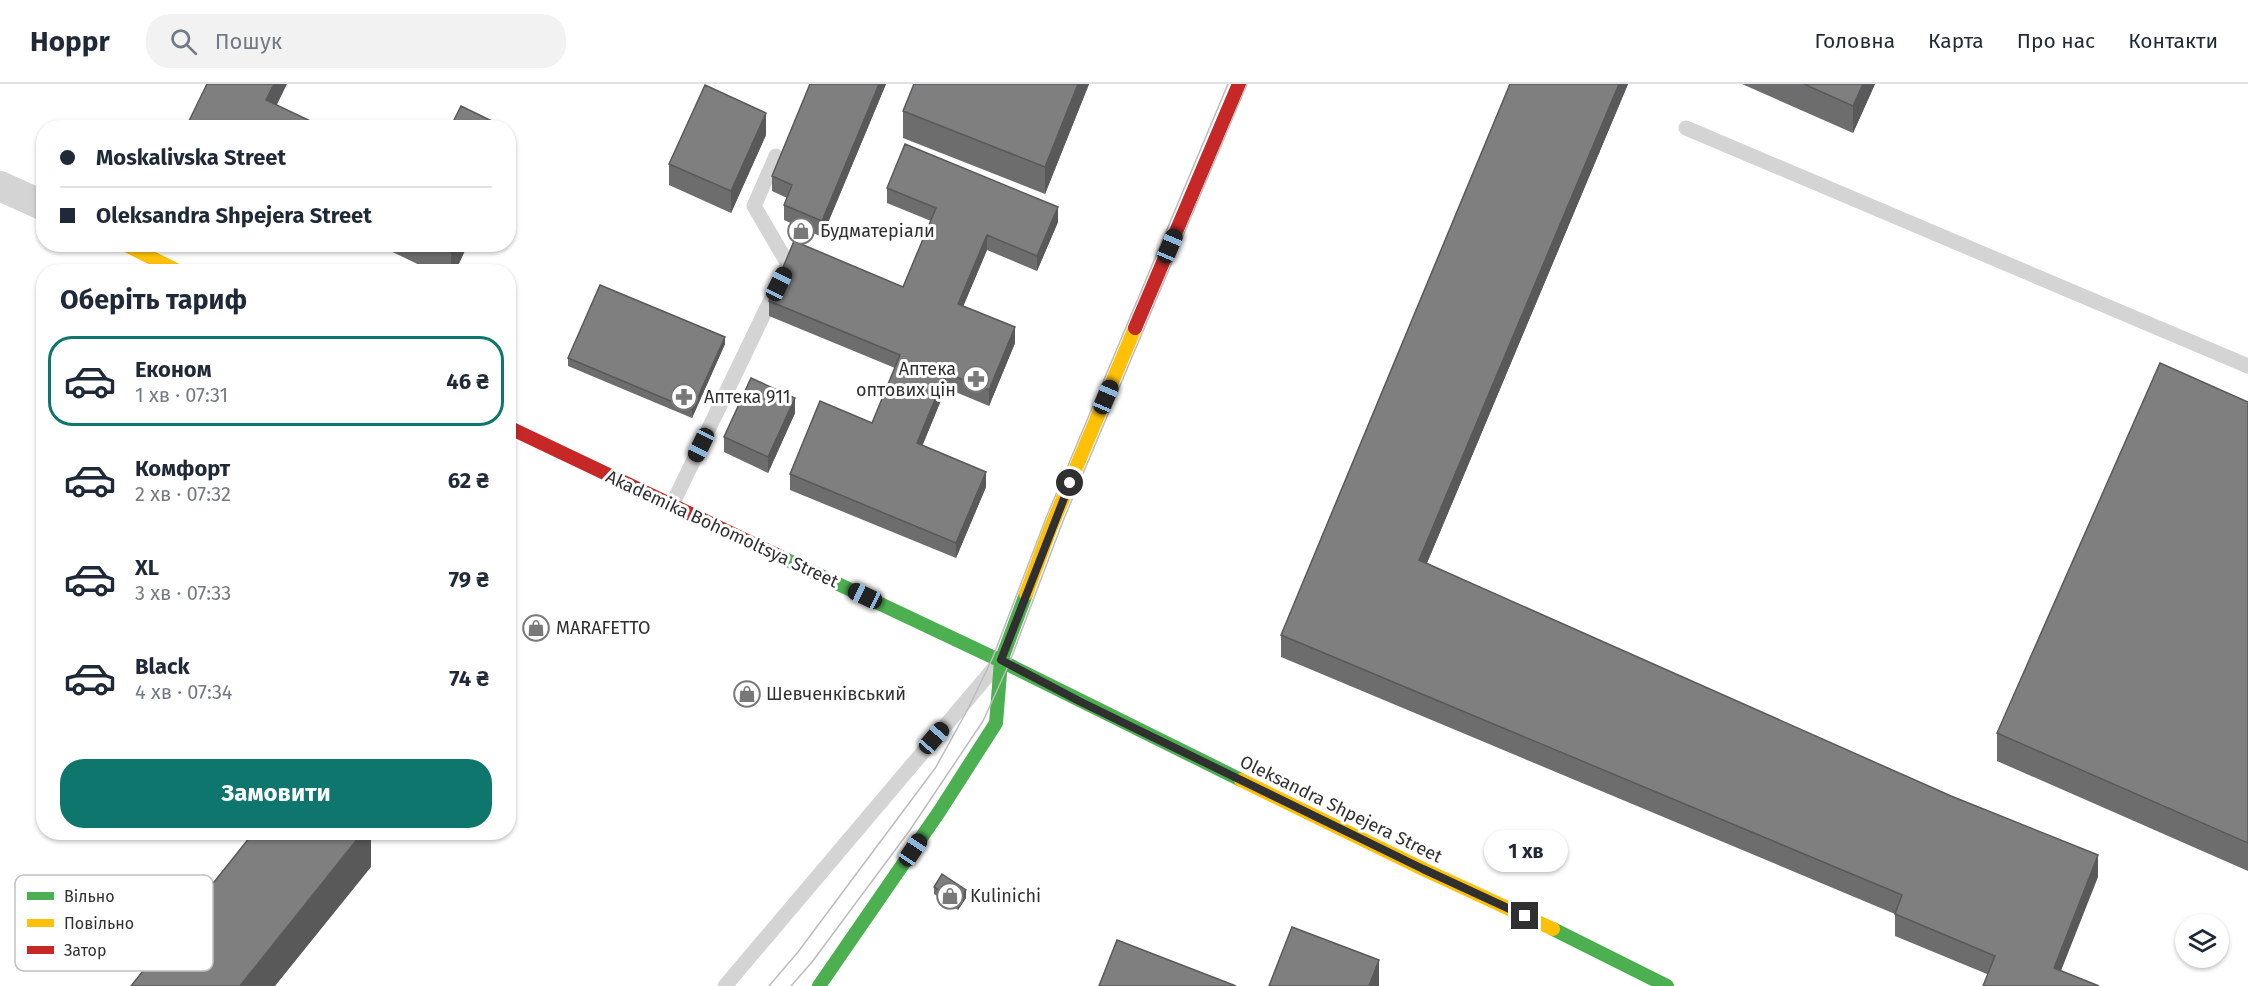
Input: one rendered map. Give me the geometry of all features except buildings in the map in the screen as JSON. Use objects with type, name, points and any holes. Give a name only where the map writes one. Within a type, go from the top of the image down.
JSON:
[{"type":"street","points":[[819,986],[939,812],[996,723],[1001,660],[1051,527],[1239,84]]},
{"type":"street","points":[[0,186],[36,202]]},
{"type":"street","points":[[140,252],[164,264]]},
{"type":"street","name":"Akademika Bohomoltsya Street","points":[[516,431],[1001,660]]},
{"type":"street","name":"Oleksandra Shpejera Street","points":[[1001,660],[1165,743],[1423,869],[1565,934],[1667,986]]},
{"type":"lane","points":[[1686,128],[2248,366]]},
{"type":"lane","points":[[672,505],[789,264],[754,206],[776,156]]},
{"type":"lane","points":[[725,986],[1001,660]]},
{"type":"tram line","points":[[769,986],[798,952],[936,767],[969,707],[993,657],[1046,518],[1228,84]]},
{"type":"tram line","points":[[791,986],[812,962],[910,830],[983,721],[1009,664],[1063,521],[1247,84]]},
{"type":"traffic: fast","points":[[781,557],[1001,661],[1241,780]]},
{"type":"traffic: fast","points":[[819,986],[939,812],[996,723],[1001,661],[1026,594]]},
{"type":"traffic: fast","points":[[1553,929],[1667,986]]},
{"type":"traffic: slow","points":[[140,252],[164,264]]},
{"type":"traffic: slow","points":[[1026,594],[1051,527],[1135,328]]},
{"type":"traffic: slow","points":[[1241,780],[1423,869],[1553,929]]},
{"type":"traffic: jam","points":[[1135,328],[1239,84]]},
{"type":"traffic: jam","points":[[516,431],[781,557]]},
{"type":"place","name":"Будматеріали","points":[[801,231]]},
{"type":"place","name":"Аптека оптових цін","points":[[976,379]]},
{"type":"place","name":"Аптека 911","points":[[684,397]]},
{"type":"place","name":"MARAFETTO","points":[[536,628]]},
{"type":"place","name":"Шевченківський","points":[[747,694]]},
{"type":"place","name":"Kulinichi","points":[[950,896]]},
{"type":"route","points":[[1070,483],[1001,660],[1079,701],[1423,869],[1525,916]]}]
